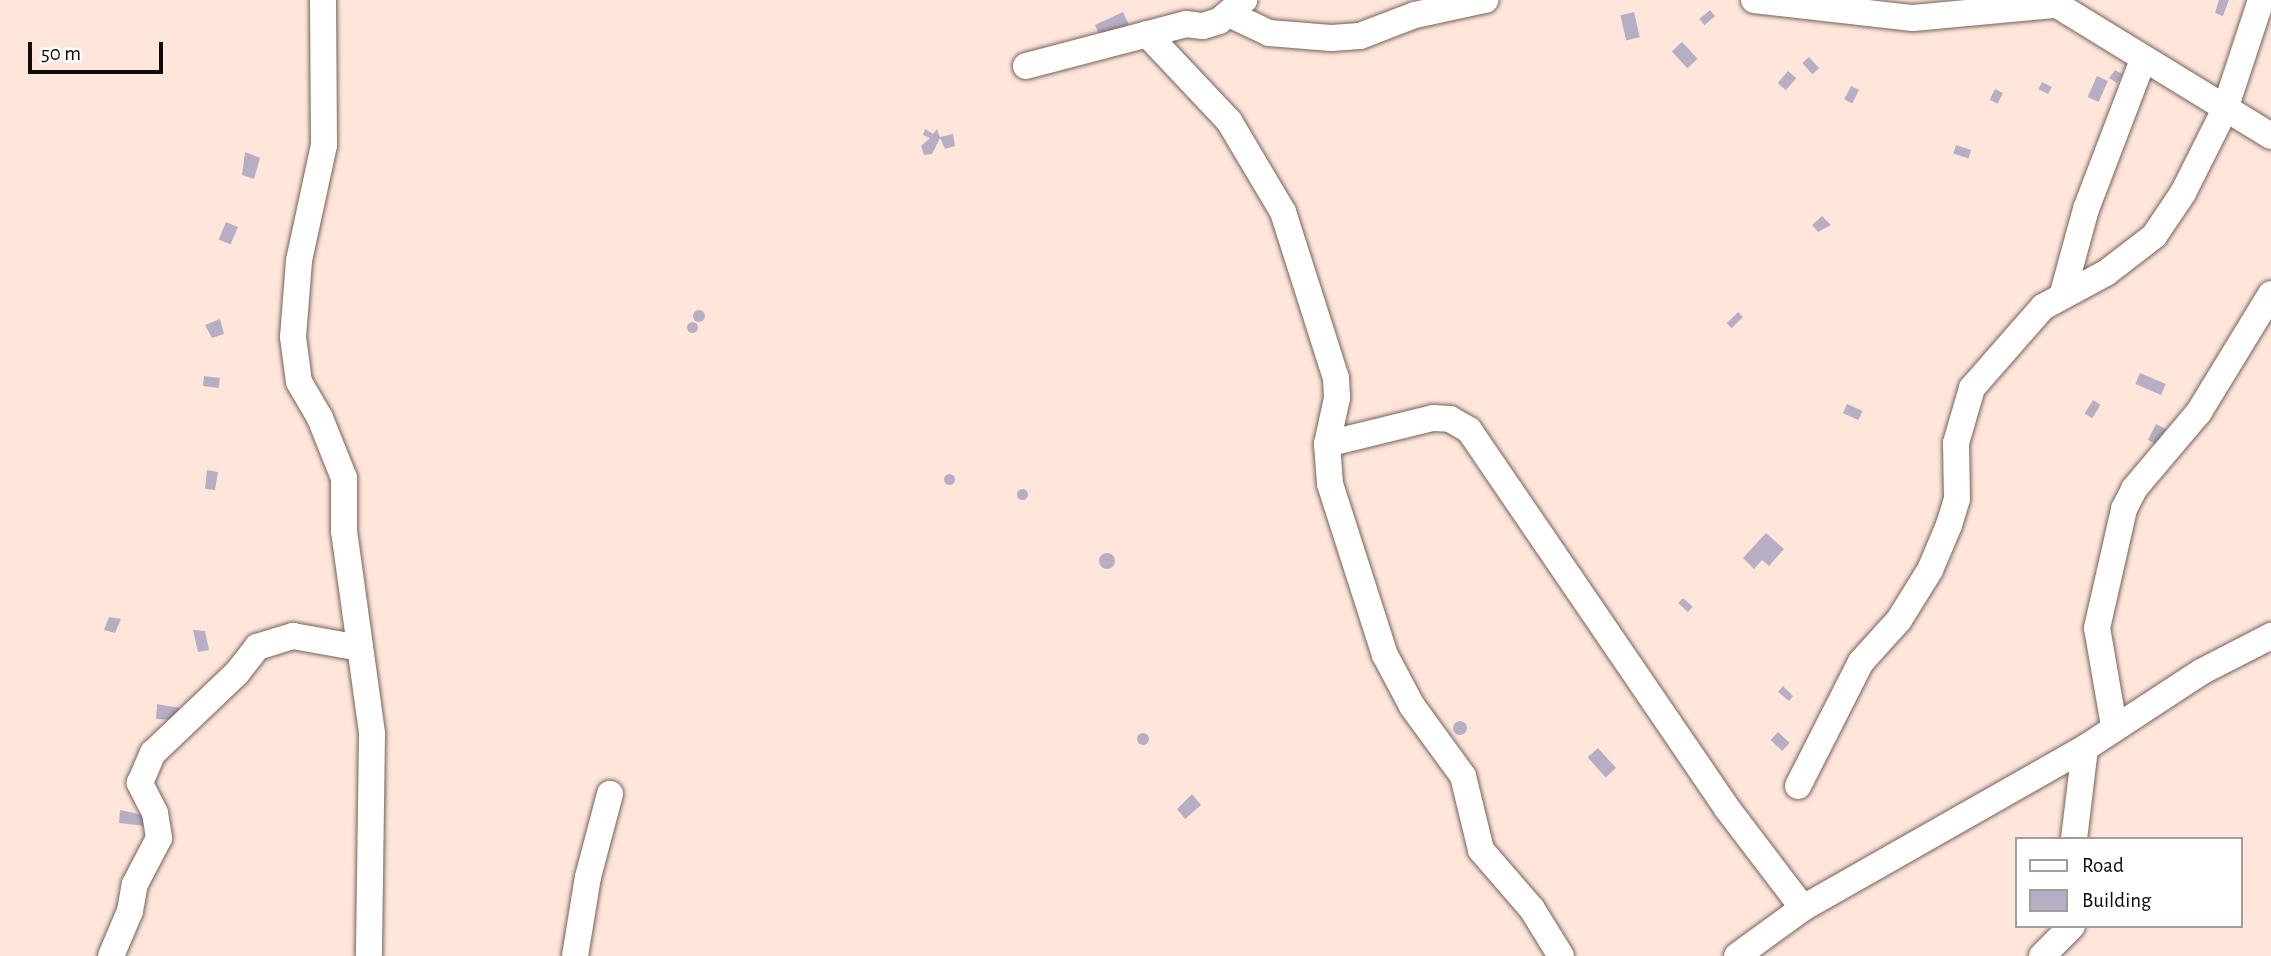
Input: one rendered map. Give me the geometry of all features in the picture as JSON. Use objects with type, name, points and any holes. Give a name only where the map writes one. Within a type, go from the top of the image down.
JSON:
[{"type":"street","points":[[323,0],[324,145],[299,261],[293,337],[299,382],[320,418],[344,478],[344,531],[372,734],[369,956]]},
{"type":"street","points":[[1026,66],[1186,24],[1203,26],[1237,7],[1269,33],[1331,38],[1360,36],[1415,15],[1485,0]]},
{"type":"street","points":[[1754,0],[1913,18],[2051,3],[2271,136]]},
{"type":"street","points":[[1798,786],[1861,662],[1899,620],[1930,570],[1957,499],[1956,443],[1972,388],[2042,307],[2063,293],[2106,273],[2154,236],[2183,193],[2225,110],[2261,0]]},
{"type":"street","points":[[1147,34],[1229,121],[1283,212],[1336,378],[1337,398],[1327,444],[1330,484],[1385,656],[1412,706],[1466,783],[1481,850],[1532,909],[1561,956]]},
{"type":"street","points":[[2063,293],[2086,209],[2143,60]]},
{"type":"street","points":[[2114,726],[2097,628],[2124,509],[2134,489],[2199,412],[2271,294]]},
{"type":"street","points":[[1327,444],[1433,418],[1450,419],[1469,430],[1712,787],[1803,908]]},
{"type":"street","points":[[111,956],[130,911],[135,884],[159,838],[155,813],[140,783],[153,753],[237,674],[257,646],[293,636],[360,648]]},
{"type":"street","points":[[1737,956],[1803,908],[2085,748],[2114,726],[2201,672],[2271,636]]},
{"type":"street","points":[[2074,837],[2085,748]]},
{"type":"street","points":[[575,956],[588,877],[610,794]]},
{"type":"street","points":[[2042,956],[2070,928]]},
{"type":"building","points":[[2219,0],[2229,0],[2223,16],[2215,13]]},
{"type":"building","points":[[1710,10],[1715,16],[1704,25],[1699,19]]},
{"type":"building","points":[[1123,12],[1129,25],[1101,38],[1095,25]]},
{"type":"building","points":[[1634,12],[1640,37],[1626,40],[1620,15]]},
{"type":"building","points":[[1682,42],[1698,59],[1687,68],[1672,52]]},
{"type":"building","points":[[1809,57],[1819,68],[1812,74],[1802,63]]},
{"type":"building","points":[[2115,70],[2122,74],[2117,83],[2109,78]]},
{"type":"building","points":[[1788,71],[1796,78],[1786,90],[1778,83]]},
{"type":"building","points":[[2097,76],[2108,81],[2099,102],[2088,97]]},
{"type":"building","points":[[2042,82],[2052,87],[2048,94],[2038,89]]},
{"type":"building","points":[[1851,86],[1859,90],[1852,103],[1844,99]]},
{"type":"building","points":[[1995,89],[2003,93],[1998,104],[1990,100]]},
{"type":"building","points":[[925,129],[933,134],[937,129],[940,137],[953,134],[955,146],[945,149],[940,138],[932,154],[924,155],[921,146],[930,138],[923,135]]},
{"type":"building","points":[[1956,145],[1971,150],[1968,159],[1953,154]]},
{"type":"building","points":[[245,152],[260,158],[254,179],[242,175]]},
{"type":"building","points":[[1822,216],[1831,225],[1818,232],[1812,225]]},
{"type":"building","points":[[226,222],[238,227],[231,245],[219,239]]},
{"type":"building","points":[[699,310],[705,316],[699,322],[693,316]]},
{"type":"building","points":[[1738,312],[1743,317],[1732,328],[1727,323]]},
{"type":"building","points":[[220,319],[224,334],[212,338],[205,325]]},
{"type":"building","points":[[692,321],[698,327],[692,333],[686,327]]},
{"type":"building","points":[[2140,373],[2166,384],[2161,395],[2135,384]]},
{"type":"building","points":[[204,376],[220,378],[219,388],[203,386]]},
{"type":"building","points":[[2093,400],[2101,405],[2092,418],[2085,414]]},
{"type":"building","points":[[1847,404],[1863,411],[1858,420],[1843,413]]},
{"type":"building","points":[[2156,424],[2166,429],[2158,445],[2148,440]]},
{"type":"building","points":[[207,470],[218,472],[215,490],[205,489]]},
{"type":"building","points":[[949,474],[953,475],[953,483],[949,484],[945,483],[944,479],[945,475]]},
{"type":"building","points":[[1022,489],[1026,490],[1026,498],[1022,499],[1018,498],[1017,494],[1018,490]]},
{"type":"building","points":[[1766,533],[1784,549],[1769,566],[1762,560],[1754,569],[1743,558]]},
{"type":"building","points":[[1107,553],[1115,561],[1107,569],[1099,561]]},
{"type":"building","points":[[1683,598],[1693,607],[1688,612],[1678,603]]},
{"type":"building","points":[[109,617],[121,619],[115,633],[104,630]]},
{"type":"building","points":[[193,630],[205,631],[209,650],[198,652]]},
{"type":"building","points":[[1783,686],[1793,696],[1789,701],[1778,692]]},
{"type":"building","points":[[157,704],[180,708],[178,720],[156,719]]},
{"type":"building","points":[[1460,721],[1465,723],[1465,733],[1460,735],[1455,733],[1453,728],[1455,723]]},
{"type":"building","points":[[1778,732],[1790,743],[1782,751],[1770,740]]},
{"type":"building","points":[[1143,733],[1149,739],[1143,745],[1137,739]]},
{"type":"building","points":[[1598,748],[1616,768],[1606,777],[1588,757]]},
{"type":"building","points":[[1192,794],[1201,805],[1185,819],[1177,809]]},
{"type":"building","points":[[120,810],[148,816],[145,826],[119,823]]}]
